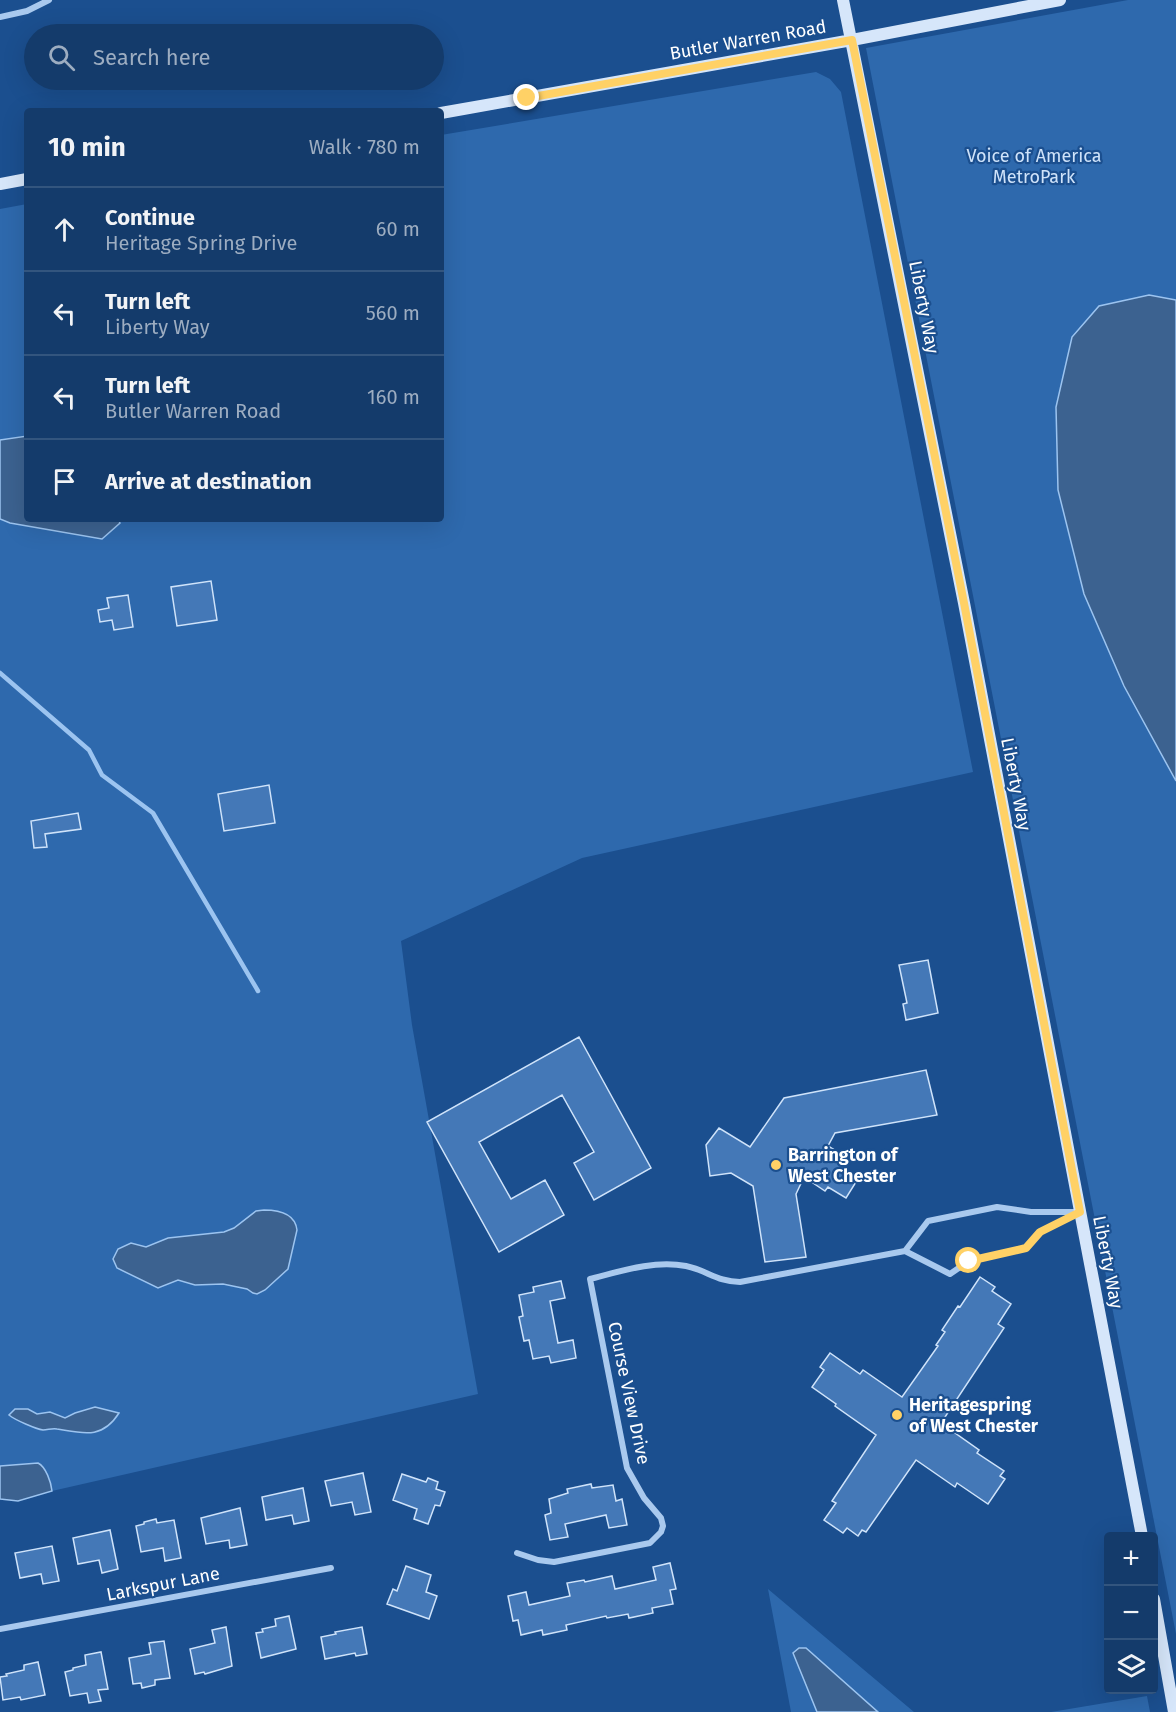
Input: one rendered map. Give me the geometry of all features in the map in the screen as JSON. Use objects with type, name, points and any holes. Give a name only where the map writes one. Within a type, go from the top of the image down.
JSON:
[{"type":"main road","name":"Liberty Way","points":[[843,0],[962,592],[1141,1532]]},
{"type":"main road","name":"Butler Warren Road","points":[[444,112],[852,40],[1060,0]]},
{"type":"main road","points":[[0,184],[24,180]]},
{"type":"main road","points":[[1158,1622],[1174,1712]]},
{"type":"street","points":[[0,17],[27,11],[49,0]]},
{"type":"street","points":[[998,1207],[1032,1212],[1080,1212],[1040,1232],[1026,1248],[969,1261],[950,1274],[905,1251],[928,1221],[998,1207]]},
{"type":"street","name":"Course View Drive","points":[[517,1553],[538,1560],[554,1562],[572,1560],[643,1546],[650,1543],[661,1532],[663,1526],[661,1518],[644,1498],[627,1468],[590,1279],[639,1267],[665,1264],[686,1266],[717,1279],[740,1282],[905,1251]]},
{"type":"street","name":"Larkspur Lane","points":[[0,1629],[331,1568]]},
{"type":"green space","name":"Voice of America MetroPark","points":[[1128,0],[1176,0],[1176,1634],[1158,1532],[1156,1532],[866,48]]},
{"type":"green space","points":[[816,72],[830,79],[841,92],[973,772],[582,858],[401,941],[412,1025],[478,1394],[52,1491],[18,1501],[0,1499],[0,209],[24,205],[24,522],[444,522],[444,134]]},
{"type":"green space","points":[[768,1589],[914,1712],[791,1712]]},
{"type":"green space","points":[[1147,1696],[1150,1712],[1051,1712]]},
{"type":"shaded area","points":[[1149,295],[1176,300],[1176,781],[1124,686],[1084,594],[1058,490],[1056,407],[1072,337],[1099,306]]},
{"type":"shaded area","points":[[24,436],[24,522],[120,523],[102,539],[10,523],[0,519],[0,440]]},
{"type":"shaded area","points":[[256,1211],[281,1212],[290,1216],[297,1230],[288,1269],[265,1290],[257,1294],[247,1289],[223,1284],[195,1285],[178,1280],[158,1288],[117,1268],[113,1259],[118,1249],[131,1243],[146,1247],[168,1238],[224,1232],[234,1228]]},
{"type":"shaded area","points":[[95,1407],[119,1413],[106,1427],[91,1433],[43,1430],[9,1415],[15,1409],[28,1409],[37,1414],[50,1412],[65,1418]]},
{"type":"shaded area","points":[[38,1463],[48,1475],[52,1491],[18,1501],[0,1499],[0,1466]]},
{"type":"shaded area","points":[[799,1648],[806,1648],[878,1712],[817,1712],[793,1653]]},
{"type":"building","points":[[211,581],[217,620],[177,626],[171,587]]},
{"type":"building","points":[[128,595],[133,627],[114,630],[112,620],[100,622],[98,610],[109,608],[107,598]]},
{"type":"building","points":[[269,785],[275,823],[224,831],[218,794]]},
{"type":"building","points":[[78,813],[81,829],[45,834],[47,847],[34,848],[31,821]]},
{"type":"building","points":[[928,960],[938,1013],[906,1020],[903,1004],[907,1003],[899,965]]},
{"type":"building","points":[[579,1037],[651,1168],[594,1200],[574,1163],[594,1152],[562,1095],[479,1142],[511,1199],[545,1180],[564,1215],[499,1252],[427,1122]]},
{"type":"building","name":"Barrington of West Chester","points":[[926,1070],[937,1115],[835,1133],[828,1146],[849,1159],[840,1172],[856,1182],[846,1198],[828,1187],[825,1191],[804,1177],[796,1194],[806,1257],[765,1262],[753,1186],[731,1173],[710,1176],[706,1145],[719,1128],[750,1147],[784,1098]]},
{"type":"building","name":"Heritagespring of West Chester","points":[[980,1277],[995,1287],[992,1291],[1011,1304],[998,1324],[1004,1328],[941,1423],[979,1450],[977,1453],[1004,1471],[1000,1476],[1005,1479],[988,1504],[957,1483],[955,1487],[916,1460],[866,1532],[862,1530],[858,1536],[847,1528],[843,1533],[824,1520],[836,1503],[832,1501],[876,1435],[812,1387],[824,1370],[820,1367],[830,1353],[860,1374],[863,1370],[902,1397],[938,1346],[936,1345],[945,1332],[942,1330]]},
{"type":"building","points":[[561,1281],[565,1298],[550,1301],[558,1343],[573,1340],[576,1358],[551,1363],[549,1356],[533,1359],[529,1340],[524,1341],[519,1317],[523,1316],[519,1295],[534,1292],[533,1287]]},
{"type":"building","points":[[363,1473],[371,1512],[355,1515],[352,1502],[331,1506],[325,1481]]},
{"type":"building","points":[[402,1474],[426,1482],[428,1478],[438,1482],[436,1489],[445,1492],[440,1506],[435,1505],[428,1524],[414,1519],[417,1509],[393,1500]]},
{"type":"building","points":[[591,1484],[592,1488],[613,1485],[616,1501],[622,1499],[627,1525],[609,1528],[606,1515],[565,1524],[568,1537],[550,1540],[545,1515],[551,1513],[549,1499],[568,1493],[567,1489]]},
{"type":"building","points":[[303,1488],[309,1521],[294,1524],[292,1515],[266,1520],[262,1497]]},
{"type":"building","points":[[240,1508],[247,1545],[230,1548],[229,1540],[206,1544],[201,1518]]},
{"type":"building","points":[[156,1519],[157,1523],[174,1520],[181,1558],[165,1561],[163,1548],[141,1552],[136,1526]]},
{"type":"building","points":[[110,1530],[118,1569],[102,1573],[99,1560],[78,1564],[73,1538]]},
{"type":"building","points":[[52,1546],[59,1581],[43,1584],[41,1574],[20,1578],[15,1553]]},
{"type":"building","points":[[670,1563],[676,1589],[670,1590],[673,1604],[652,1608],[653,1613],[629,1618],[628,1614],[607,1618],[606,1616],[566,1625],[567,1630],[543,1635],[542,1630],[521,1635],[518,1620],[513,1621],[508,1596],[526,1592],[529,1605],[570,1596],[567,1583],[612,1576],[615,1589],[656,1580],[653,1567]]},
{"type":"building","points":[[406,1566],[431,1575],[426,1592],[437,1596],[429,1619],[387,1604],[393,1589],[397,1591]]},
{"type":"building","points":[[289,1616],[296,1649],[261,1658],[256,1633],[276,1626],[275,1619]]},
{"type":"building","points":[[226,1627],[232,1666],[205,1674],[204,1672],[195,1674],[190,1649],[215,1643],[212,1630]]},
{"type":"building","points":[[362,1627],[367,1654],[356,1656],[355,1653],[325,1659],[321,1637]]},
{"type":"building","points":[[164,1641],[170,1678],[155,1680],[155,1685],[142,1688],[141,1683],[133,1684],[129,1658],[151,1654],[149,1643]]},
{"type":"building","points":[[101,1652],[108,1689],[98,1690],[101,1701],[89,1703],[87,1693],[70,1696],[65,1672],[86,1665],[85,1655]]},
{"type":"building","points":[[38,1662],[45,1695],[21,1700],[20,1697],[3,1700],[0,1677],[24,1670],[24,1665]]},
{"type":"waterway","points":[[0,673],[89,750],[102,775],[153,813],[258,991]]},
{"type":"place","name":"Barrington of West Chester","points":[[776,1165]]},
{"type":"place","name":"Heritagespring of West Chester","points":[[897,1415]]},
{"type":"route","points":[[527,98],[852,40],[964,603],[1080,1212],[1040,1232],[1026,1248],[969,1261]]}]
